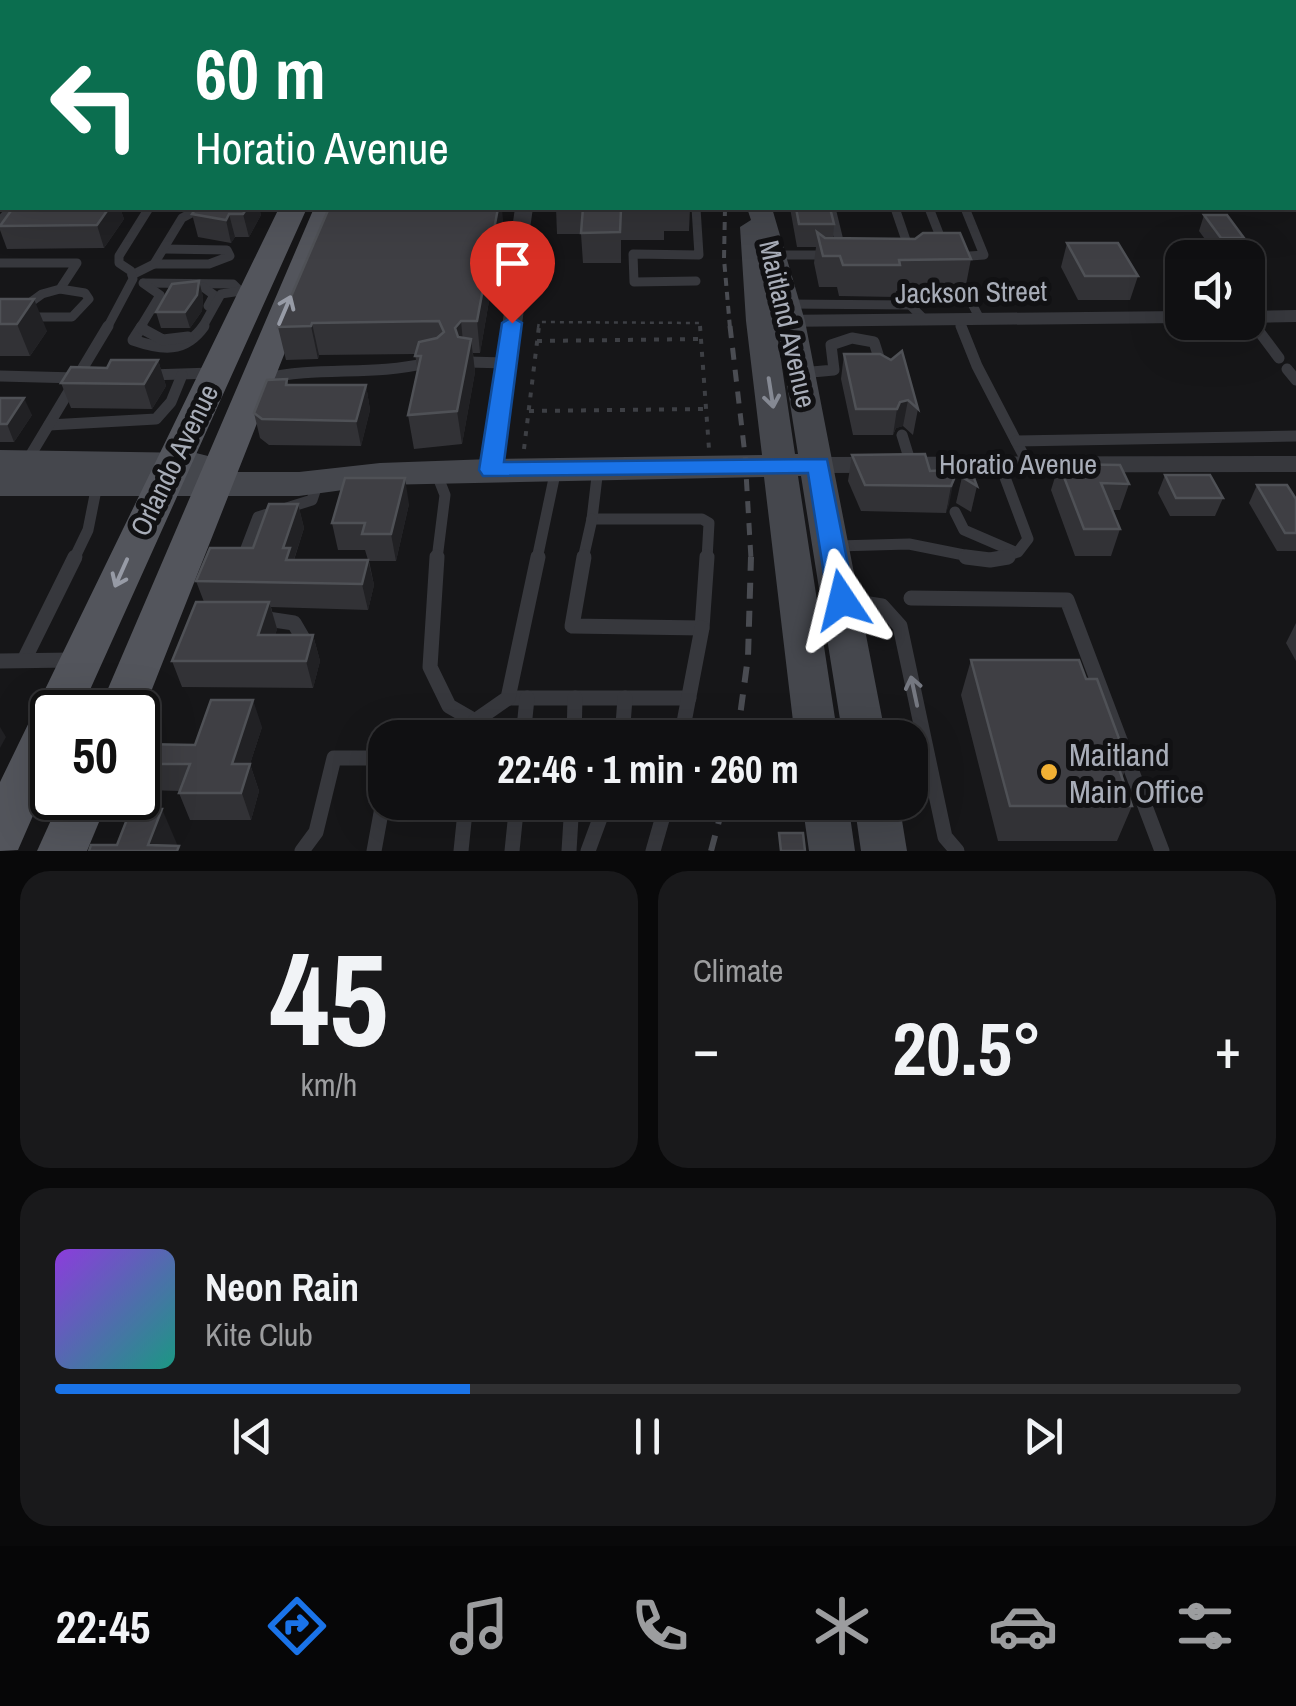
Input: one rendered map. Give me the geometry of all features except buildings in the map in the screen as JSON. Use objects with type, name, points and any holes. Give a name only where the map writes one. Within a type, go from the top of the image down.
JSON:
[{"type":"main road","name":"Orlando Avenue","points":[[67,690],[168,474],[184,406],[292,210]]},
{"type":"main road","name":"Orlando Avenue","points":[[132,690],[170,617],[216,474],[327,210]]},
{"type":"main road","name":"Maitland Avenue","points":[[757,210],[752,236],[801,373],[862,720]]},
{"type":"main road","name":"Maitland Avenue","points":[[758,210],[776,259],[782,465],[815,720]]},
{"type":"main road","name":"Horatio Avenue","points":[[13,461],[318,482],[380,474],[491,470],[819,465]]},
{"type":"main road","name":"Horatio Avenue","points":[[216,474],[304,466],[380,474]]},
{"type":"main road","name":"Horatio Avenue","points":[[0,484],[97,485],[168,474]]},
{"type":"main road","points":[[0,834],[30,769]]},
{"type":"main road","points":[[62,851],[75,820]]},
{"type":"main road","points":[[828,820],[832,851]]},
{"type":"main road","points":[[879,820],[884,851]]},
{"type":"street","points":[[491,470],[524,210]]},
{"type":"street","name":"Jackson Street","points":[[779,316],[926,320],[1165,317]]},
{"type":"street","points":[[1265,316],[1296,316]]},
{"type":"street","name":"Horatio Avenue","points":[[819,465],[911,464],[942,470],[1000,464],[1296,464]]},
{"type":"street","points":[[801,614],[843,607]]},
{"type":"lane","points":[[148,210],[118,256],[119,264],[160,296]]},
{"type":"lane","points":[[696,210],[699,254],[633,254],[634,282],[696,281]]},
{"type":"lane","points":[[776,259],[835,255],[841,251],[831,210]]},
{"type":"lane","points":[[894,262],[910,262],[912,256],[896,210]]},
{"type":"lane","points":[[930,210],[948,257],[984,255],[966,210]]},
{"type":"lane","points":[[13,461],[48,424],[136,280],[164,249],[180,213]]},
{"type":"lane","points":[[154,264],[210,264],[230,256],[227,250],[164,249]]},
{"type":"lane","points":[[912,256],[930,257]]},
{"type":"lane","points":[[776,259],[848,262]]},
{"type":"lane","points":[[822,261],[826,274]]},
{"type":"lane","points":[[0,263],[77,262],[60,289],[28,302],[18,314],[22,318],[72,317],[89,299],[85,293],[60,289]]},
{"type":"lane","points":[[136,280],[233,284],[246,289]]},
{"type":"lane","points":[[141,328],[152,338],[182,340],[194,334],[214,294],[203,287],[193,286],[160,296],[141,328],[134,340],[154,349],[178,349],[196,340],[221,294],[246,289]]},
{"type":"lane","points":[[829,289],[832,304]]},
{"type":"lane","points":[[910,305],[917,298],[969,298],[978,366],[1028,464]]},
{"type":"lane","points":[[779,316],[832,304],[910,305],[926,320]]},
{"type":"lane","points":[[834,370],[831,345],[839,339],[864,338],[874,342],[884,373],[866,370]]},
{"type":"lane","points":[[1265,339],[1279,358]]},
{"type":"lane","points":[[254,382],[292,370],[408,369],[439,362]]},
{"type":"lane","points":[[468,362],[506,363]]},
{"type":"lane","points":[[1287,369],[1296,380]]},
{"type":"lane","points":[[801,373],[850,370]]},
{"type":"lane","points":[[130,376],[199,374]]},
{"type":"lane","points":[[0,376],[94,377]]},
{"type":"lane","points":[[48,424],[156,419],[184,406]]},
{"type":"lane","points":[[902,434],[911,464]]},
{"type":"lane","points":[[1016,440],[1296,436]]},
{"type":"lane","points":[[832,546],[911,544],[964,558],[1006,556],[1024,548],[1028,539],[1000,464]]},
{"type":"lane","points":[[598,468],[598,494],[573,601],[572,626],[702,628]]},
{"type":"lane","points":[[484,720],[508,698],[556,469]]},
{"type":"lane","points":[[436,472],[445,495],[431,606],[430,667],[449,706],[464,720]]},
{"type":"lane","points":[[241,562],[258,516],[312,500],[318,482]]},
{"type":"lane","points":[[24,660],[88,530],[97,485]]},
{"type":"lane","points":[[956,512],[964,530],[1015,552]]},
{"type":"lane","points":[[592,520],[702,519],[710,523],[702,628],[685,720]]},
{"type":"lane","points":[[911,598],[1067,600],[1162,851]]},
{"type":"lane","points":[[843,607],[882,606],[900,626],[945,837],[956,851]]},
{"type":"lane","points":[[246,618],[294,622],[310,650]]},
{"type":"lane","points":[[0,661],[82,660]]},
{"type":"lane","points":[[508,698],[689,698]]},
{"type":"lane","points":[[524,720],[526,698]]},
{"type":"lane","points":[[574,698],[574,720]]},
{"type":"lane","points":[[623,720],[625,698]]},
{"type":"lane","points":[[302,851],[316,832],[334,758],[368,758]]},
{"type":"lane","points":[[374,851],[380,820]]},
{"type":"lane","points":[[461,851],[464,820]]},
{"type":"lane","points":[[512,851],[515,820]]},
{"type":"lane","points":[[569,851],[571,820]]},
{"type":"lane","points":[[588,851],[599,820]]},
{"type":"lane","points":[[654,851],[662,820]]},
{"type":"path","points":[[524,450],[539,322],[700,322],[708,449]]},
{"type":"path","points":[[537,341],[701,340]]},
{"type":"path","points":[[529,410],[706,410]]},
{"type":"railway","points":[[725,210],[724,259],[730,328]]},
{"type":"railway","points":[[730,326],[745,455],[751,558]]},
{"type":"railway","points":[[739,720],[748,657],[751,558]]},
{"type":"railway","points":[[711,851],[719,820]]},
{"type":"place","name":"Maitland Main Office","points":[[1049,772]]},
{"type":"route","points":[[512,323],[491,470],[819,465],[842,600]]}]
